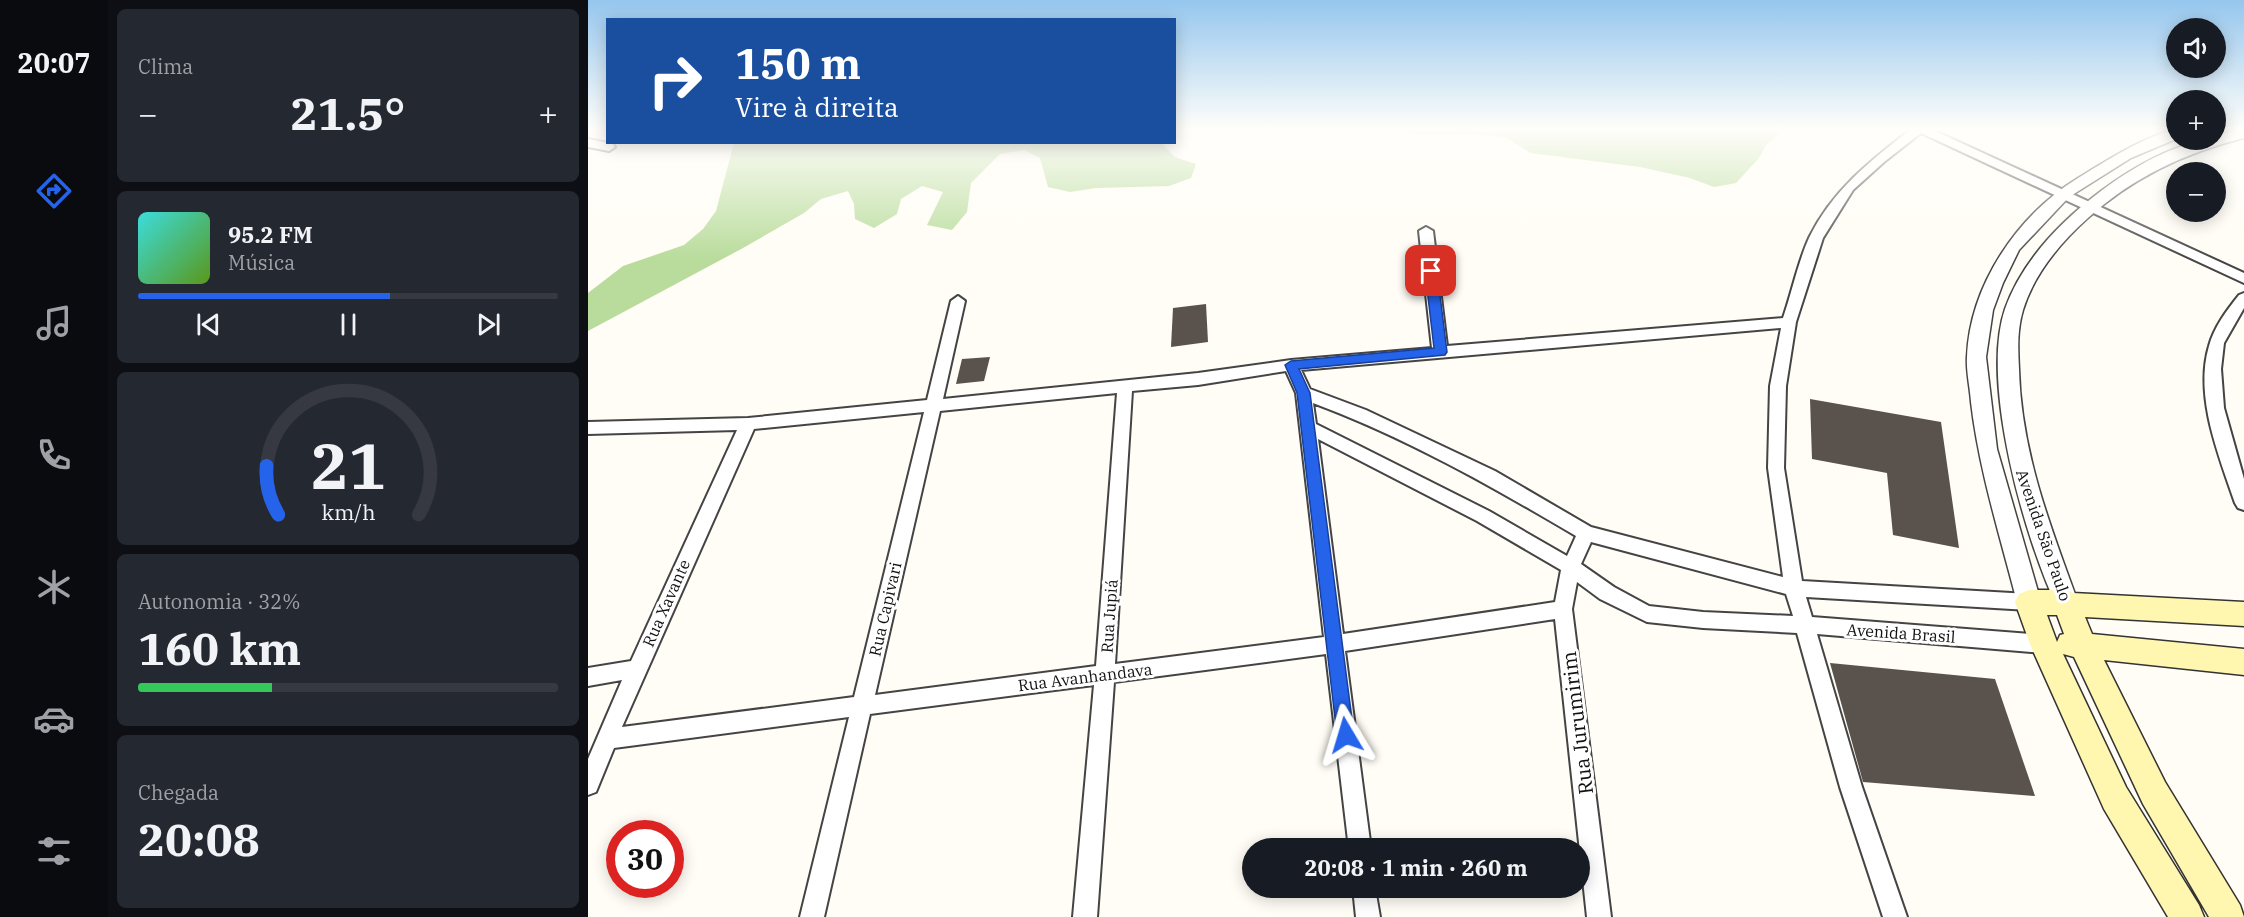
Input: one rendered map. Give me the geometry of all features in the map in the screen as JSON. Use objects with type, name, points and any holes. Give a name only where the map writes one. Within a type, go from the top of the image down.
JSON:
[{"type":"main road","points":[[2030,602],[2066,602],[2244,614]]},
{"type":"main road","name":"Avenida São Paulo","points":[[2030,602],[2044,644],[2115,798],[2187,917]]},
{"type":"main road","name":"Avenida São Paulo","points":[[2066,602],[2082,644],[2154,793],[2228,917]]},
{"type":"main road","name":"Avenida Brasil","points":[[2044,644],[2082,644],[2244,662]]},
{"type":"main road","points":[[2115,798],[2154,793]]},
{"type":"street","points":[[1865,173],[1848,188],[1816,238],[1789,322],[1778,386],[1776,468],[1794,588],[1851,787],[1895,917]]},
{"type":"street","points":[[2017,173],[2244,278]]},
{"type":"street","name":"Avenida São Paulo","points":[[2030,602],[1987,448],[1976,357],[1984,310],[1994,283],[2012,248],[2064,194],[2098,173]]},
{"type":"street","name":"Avenida São Paulo","points":[[2066,602],[2025,488],[2017,454],[2008,387],[2010,325],[2028,278],[2058,237],[2090,207],[2136,173]]},
{"type":"street","points":[[1426,231],[1440,352]]},
{"type":"street","points":[[2244,298],[2233,312],[2215,349],[2213,395],[2227,456],[2244,503]]},
{"type":"street","name":"Rua Capivari","points":[[812,917],[958,301]]},
{"type":"street","points":[[588,428],[748,424],[1125,387],[1291,365],[1789,322]]},
{"type":"street","points":[[1291,365],[1304,393],[1358,838]]},
{"type":"street","name":"Rua Jupiá","points":[[1085,917],[1125,387]]},
{"type":"street","points":[[1304,393],[1360,414],[1489,476],[1586,533],[1794,588],[2030,602]]},
{"type":"street","name":"Rua Xavante","points":[[588,784],[637,669],[748,424]]},
{"type":"street","name":"Avenida Brasil","points":[[1308,427],[1483,516],[1571,567],[1607,593],[1647,614],[2044,644]]},
{"type":"street","points":[[1987,448],[2017,454]]},
{"type":"street","name":"Rua Jurumirim","points":[[1586,533],[1571,567],[1563,609],[1599,917]]},
{"type":"street","name":"Rua Avanhandava","points":[[607,739],[1335,644],[1563,609]]},
{"type":"street","points":[[588,677],[637,669]]},
{"type":"street","points":[[1365,898],[1368,917]]},
{"type":"green space","points":[[726,173],[981,173],[971,183],[967,212],[952,230],[927,225],[943,192],[922,186],[901,199],[897,214],[874,228],[855,219],[854,204],[848,191],[821,199],[804,213],[743,248],[588,331],[588,293],[623,266],[684,245],[703,229],[716,211]]},
{"type":"green space","points":[[1044,173],[1193,173],[1191,178],[1169,186],[1096,188],[1070,192],[1048,187]]},
{"type":"green space","points":[[1666,173],[1745,173],[1736,183],[1714,187]]},
{"type":"building","points":[[1206,304],[1208,342],[1171,347],[1173,308]]},
{"type":"building","points":[[990,357],[984,381],[956,384],[962,359]]},
{"type":"building","points":[[1810,399],[1941,422],[1959,548],[1893,535],[1887,473],[1812,459]]},
{"type":"building","points":[[1830,663],[1995,679],[2035,796],[1863,782]]},
{"type":"route","points":[[1346,735],[1304,393],[1291,365],[1440,352],[1431,271]]}]
